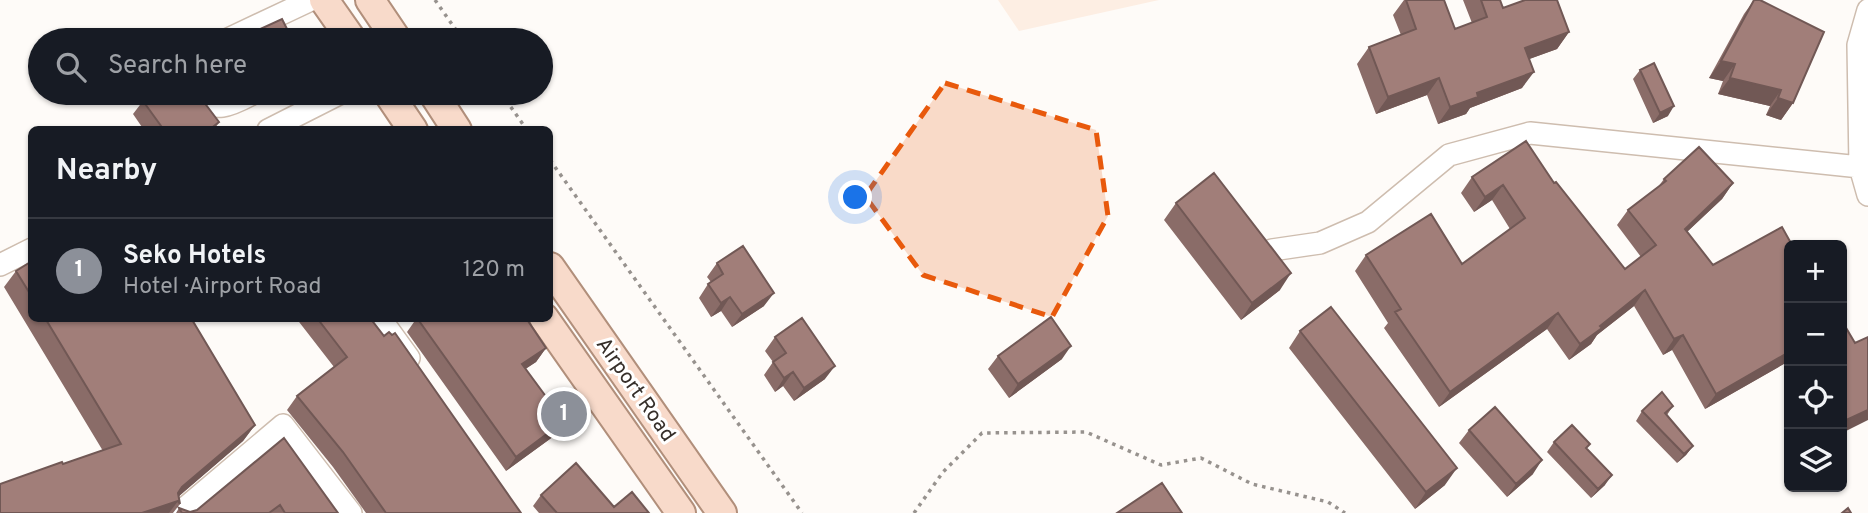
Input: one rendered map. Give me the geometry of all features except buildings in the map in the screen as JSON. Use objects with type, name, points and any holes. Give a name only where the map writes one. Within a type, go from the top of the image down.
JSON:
[{"type":"main road","points":[[324,0],[344,28]]},
{"type":"main road","points":[[370,0],[389,28]]},
{"type":"main road","points":[[396,105],[410,126]]},
{"type":"main road","points":[[441,105],[454,126]]},
{"type":"main road","name":"Airport Road","points":[[553,271],[722,513]]},
{"type":"main road","name":"Airport Road","points":[[547,322],[681,513]]},
{"type":"street","points":[[263,28],[281,22],[311,0]]},
{"type":"street","points":[[1868,10],[1858,45],[1863,98],[1860,167],[1868,195]]},
{"type":"street","points":[[276,126],[317,105]]},
{"type":"street","points":[[1272,250],[1320,243],[1368,222],[1449,155],[1530,133],[1860,167]]},
{"type":"street","points":[[0,265],[28,251]]},
{"type":"street","points":[[383,322],[419,373]]},
{"type":"street","points":[[179,513],[283,425],[351,513]]},
{"type":"path","points":[[435,0],[455,28]]},
{"type":"path","points":[[509,105],[524,126]]},
{"type":"path","points":[[553,164],[802,513]]},
{"type":"path","points":[[914,513],[943,472],[982,433],[1086,432],[1161,465],[1201,458],[1252,484],[1328,502],[1345,513]]},
{"type":"highlighted area","points":[[945,83],[1096,130],[1108,216],[1052,317],[923,275],[865,196]]},
{"type":"shaded area","points":[[998,0],[1159,0],[1019,31]]},
{"type":"place","name":"Seko Hotels","points":[[564,414]]}]
